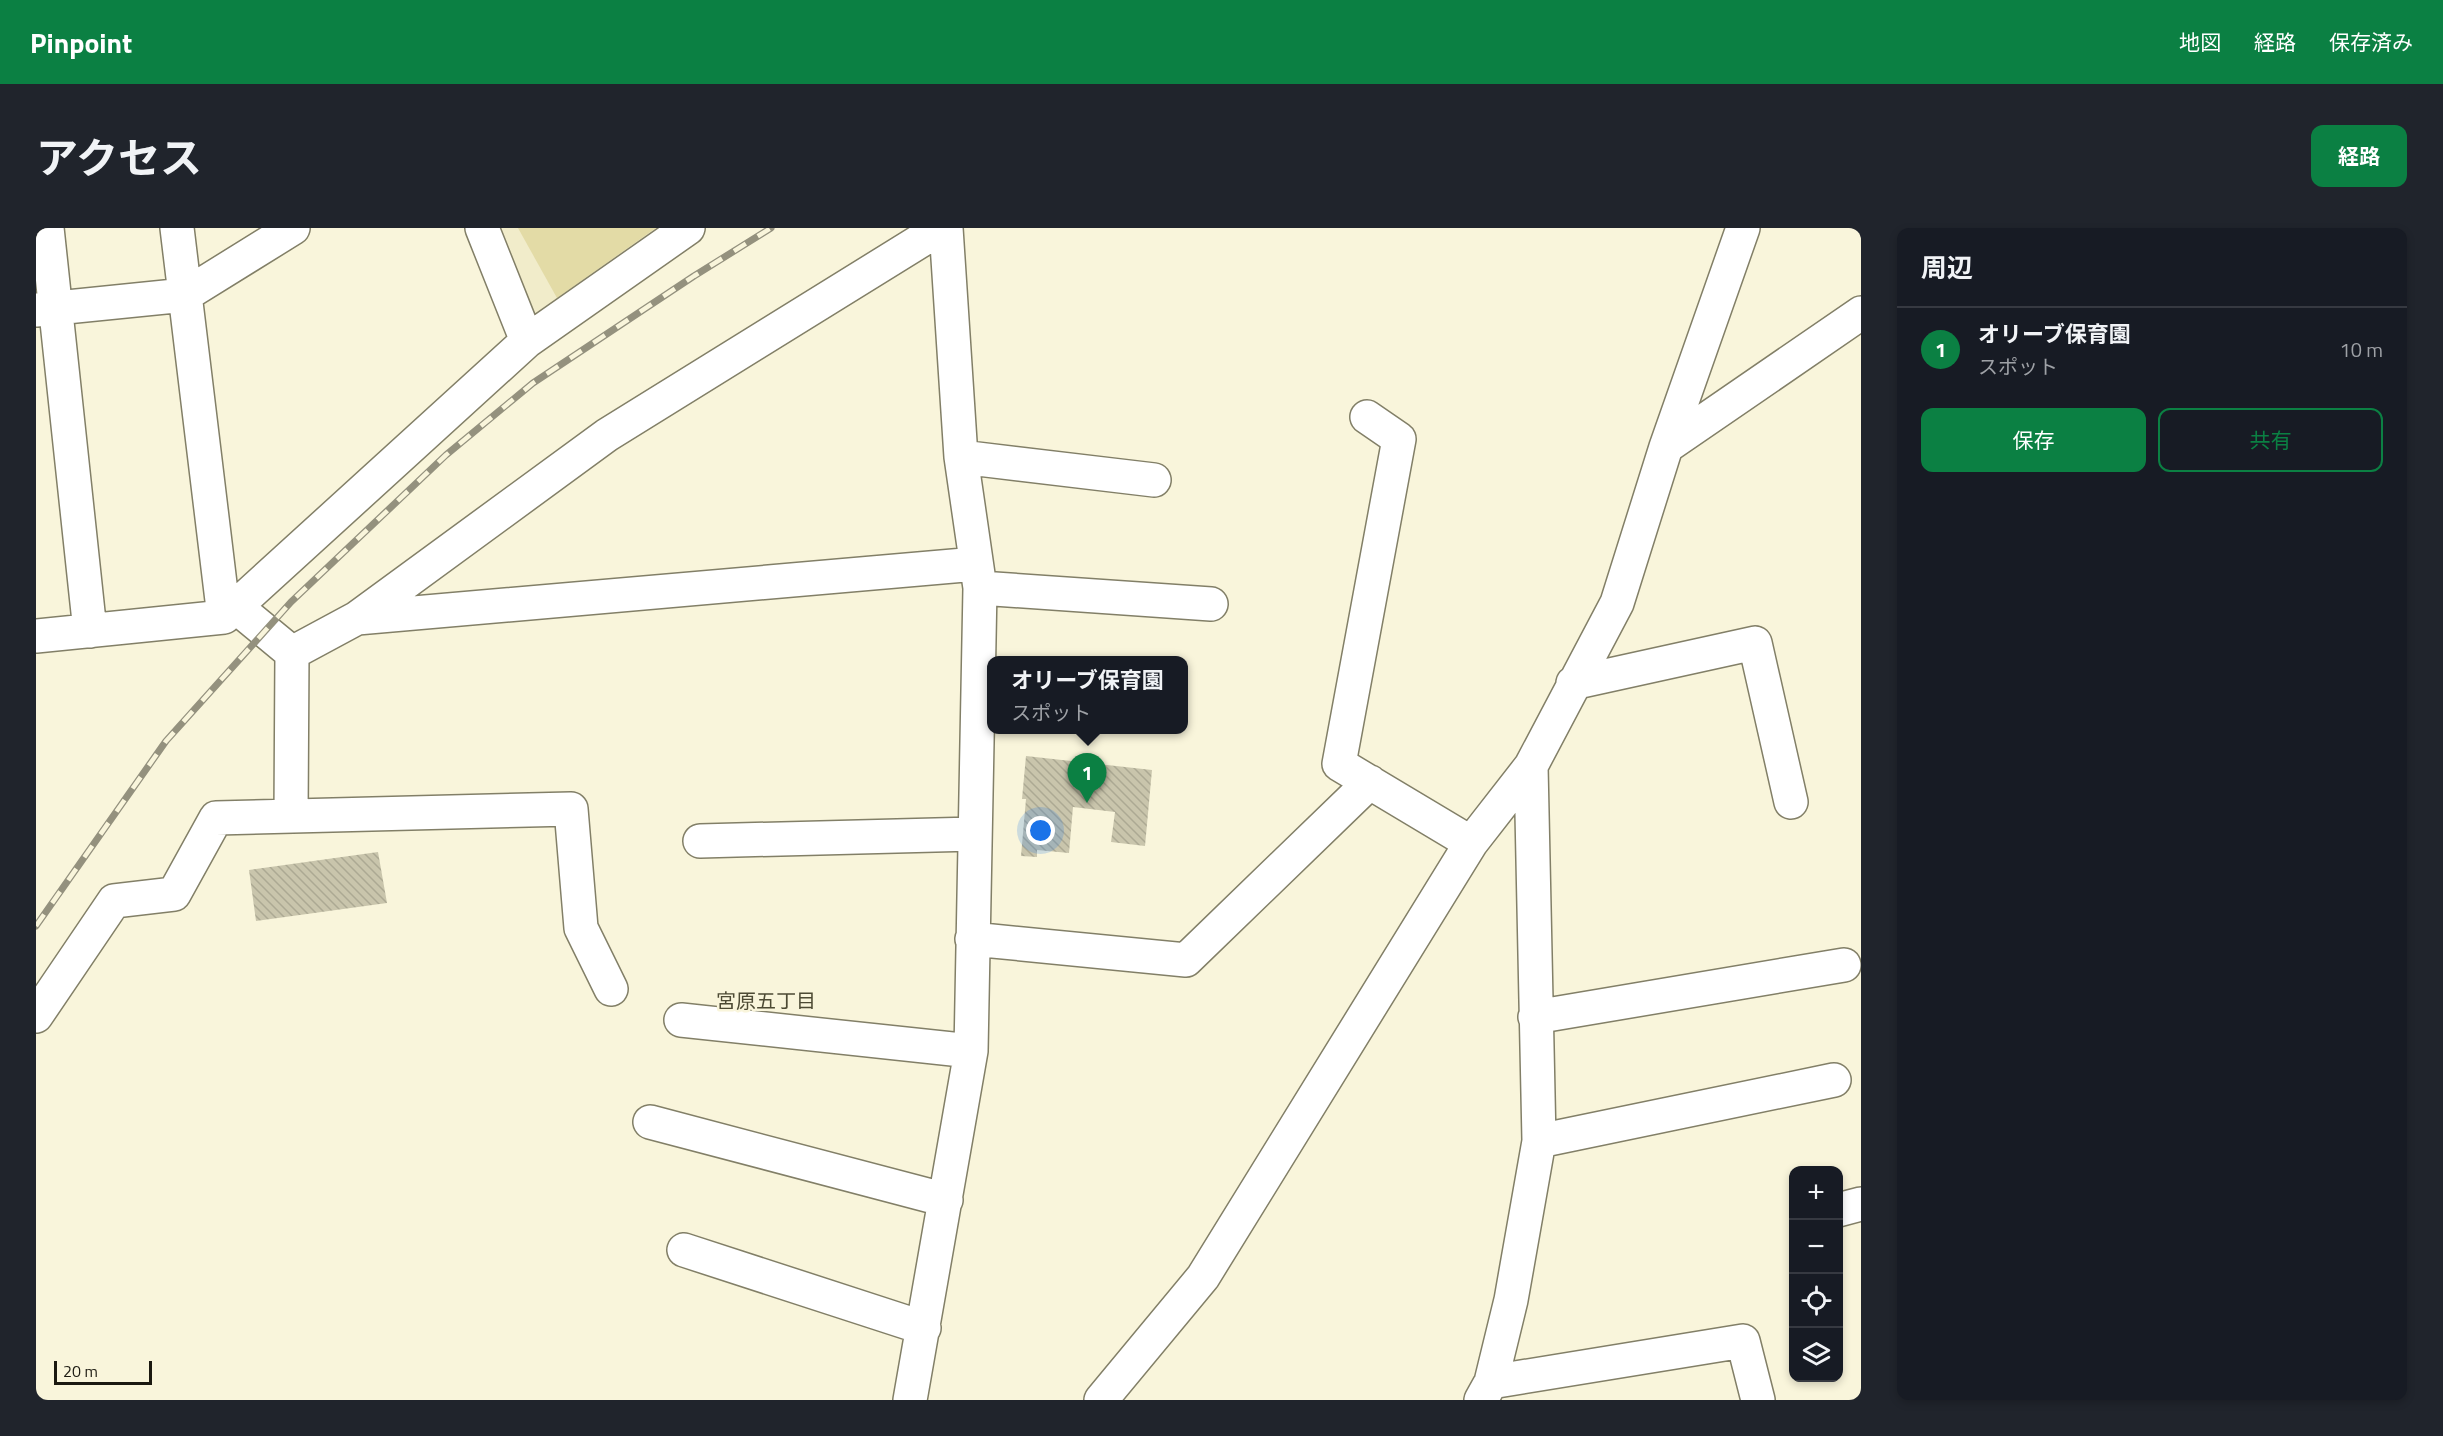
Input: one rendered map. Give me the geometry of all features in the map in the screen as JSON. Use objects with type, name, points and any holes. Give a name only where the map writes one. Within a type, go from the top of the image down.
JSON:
[{"type":"street","points":[[47,228],[45,309],[90,631]]},
{"type":"street","points":[[177,228],[230,612],[292,653]]},
{"type":"street","points":[[45,309],[185,295],[293,228]]},
{"type":"street","points":[[482,228],[527,341]]},
{"type":"street","points":[[36,636],[230,612],[527,341],[688,228]]},
{"type":"street","points":[[292,653],[357,618],[607,435],[941,228]]},
{"type":"street","points":[[910,1400],[970,1051],[978,576],[960,457],[946,228]]},
{"type":"street","points":[[1101,1400],[1203,1277],[1471,843],[1530,766],[1617,603],[1666,447],[1743,228]]},
{"type":"street","points":[[1666,447],[1861,313]]},
{"type":"street","points":[[1366,417],[1399,439],[1340,764],[1471,843]]},
{"type":"street","points":[[960,457],[1154,480]]},
{"type":"street","points":[[357,618],[978,576],[1211,604]]},
{"type":"street","points":[[1573,683],[1755,643],[1791,802]]},
{"type":"street","points":[[291,816],[292,653]]},
{"type":"street","points":[[1530,766],[1539,1142],[1511,1300],[1486,1391],[1743,1341],[1758,1400]]},
{"type":"street","points":[[972,939],[1186,960],[1370,782]]},
{"type":"street","points":[[36,1016],[114,902],[174,894],[216,818],[572,809],[581,928],[611,989]]},
{"type":"street","points":[[700,841],[974,834]]},
{"type":"street","points":[[1535,1017],[1844,965]]},
{"type":"street","points":[[681,1020],[970,1051]]},
{"type":"street","points":[[1539,1142],[1834,1080]]},
{"type":"street","points":[[650,1122],[946,1200]]},
{"type":"street","points":[[1843,1209],[1861,1204]]},
{"type":"street","points":[[684,1250],[924,1328]]},
{"type":"shaded area","points":[[492,228],[673,228],[532,327]]},
{"type":"shaded area","points":[[518,228],[656,228],[557,298]]},
{"type":"building","points":[[1026,756],[1152,770],[1145,846],[1111,842],[1115,812],[1073,807],[1069,853],[1037,850],[1037,857],[1021,856],[1026,799],[1022,799]]},
{"type":"building","points":[[378,852],[387,903],[256,921],[249,870]]},
{"type":"railway","points":[[36,926],[166,741],[291,602],[446,455],[533,383],[771,228]]},
{"type":"place","name":"オリーブ保育園","points":[[1087,803]]},
{"type":"district","name":"宮原五丁目","points":[[766,1000]]}]
